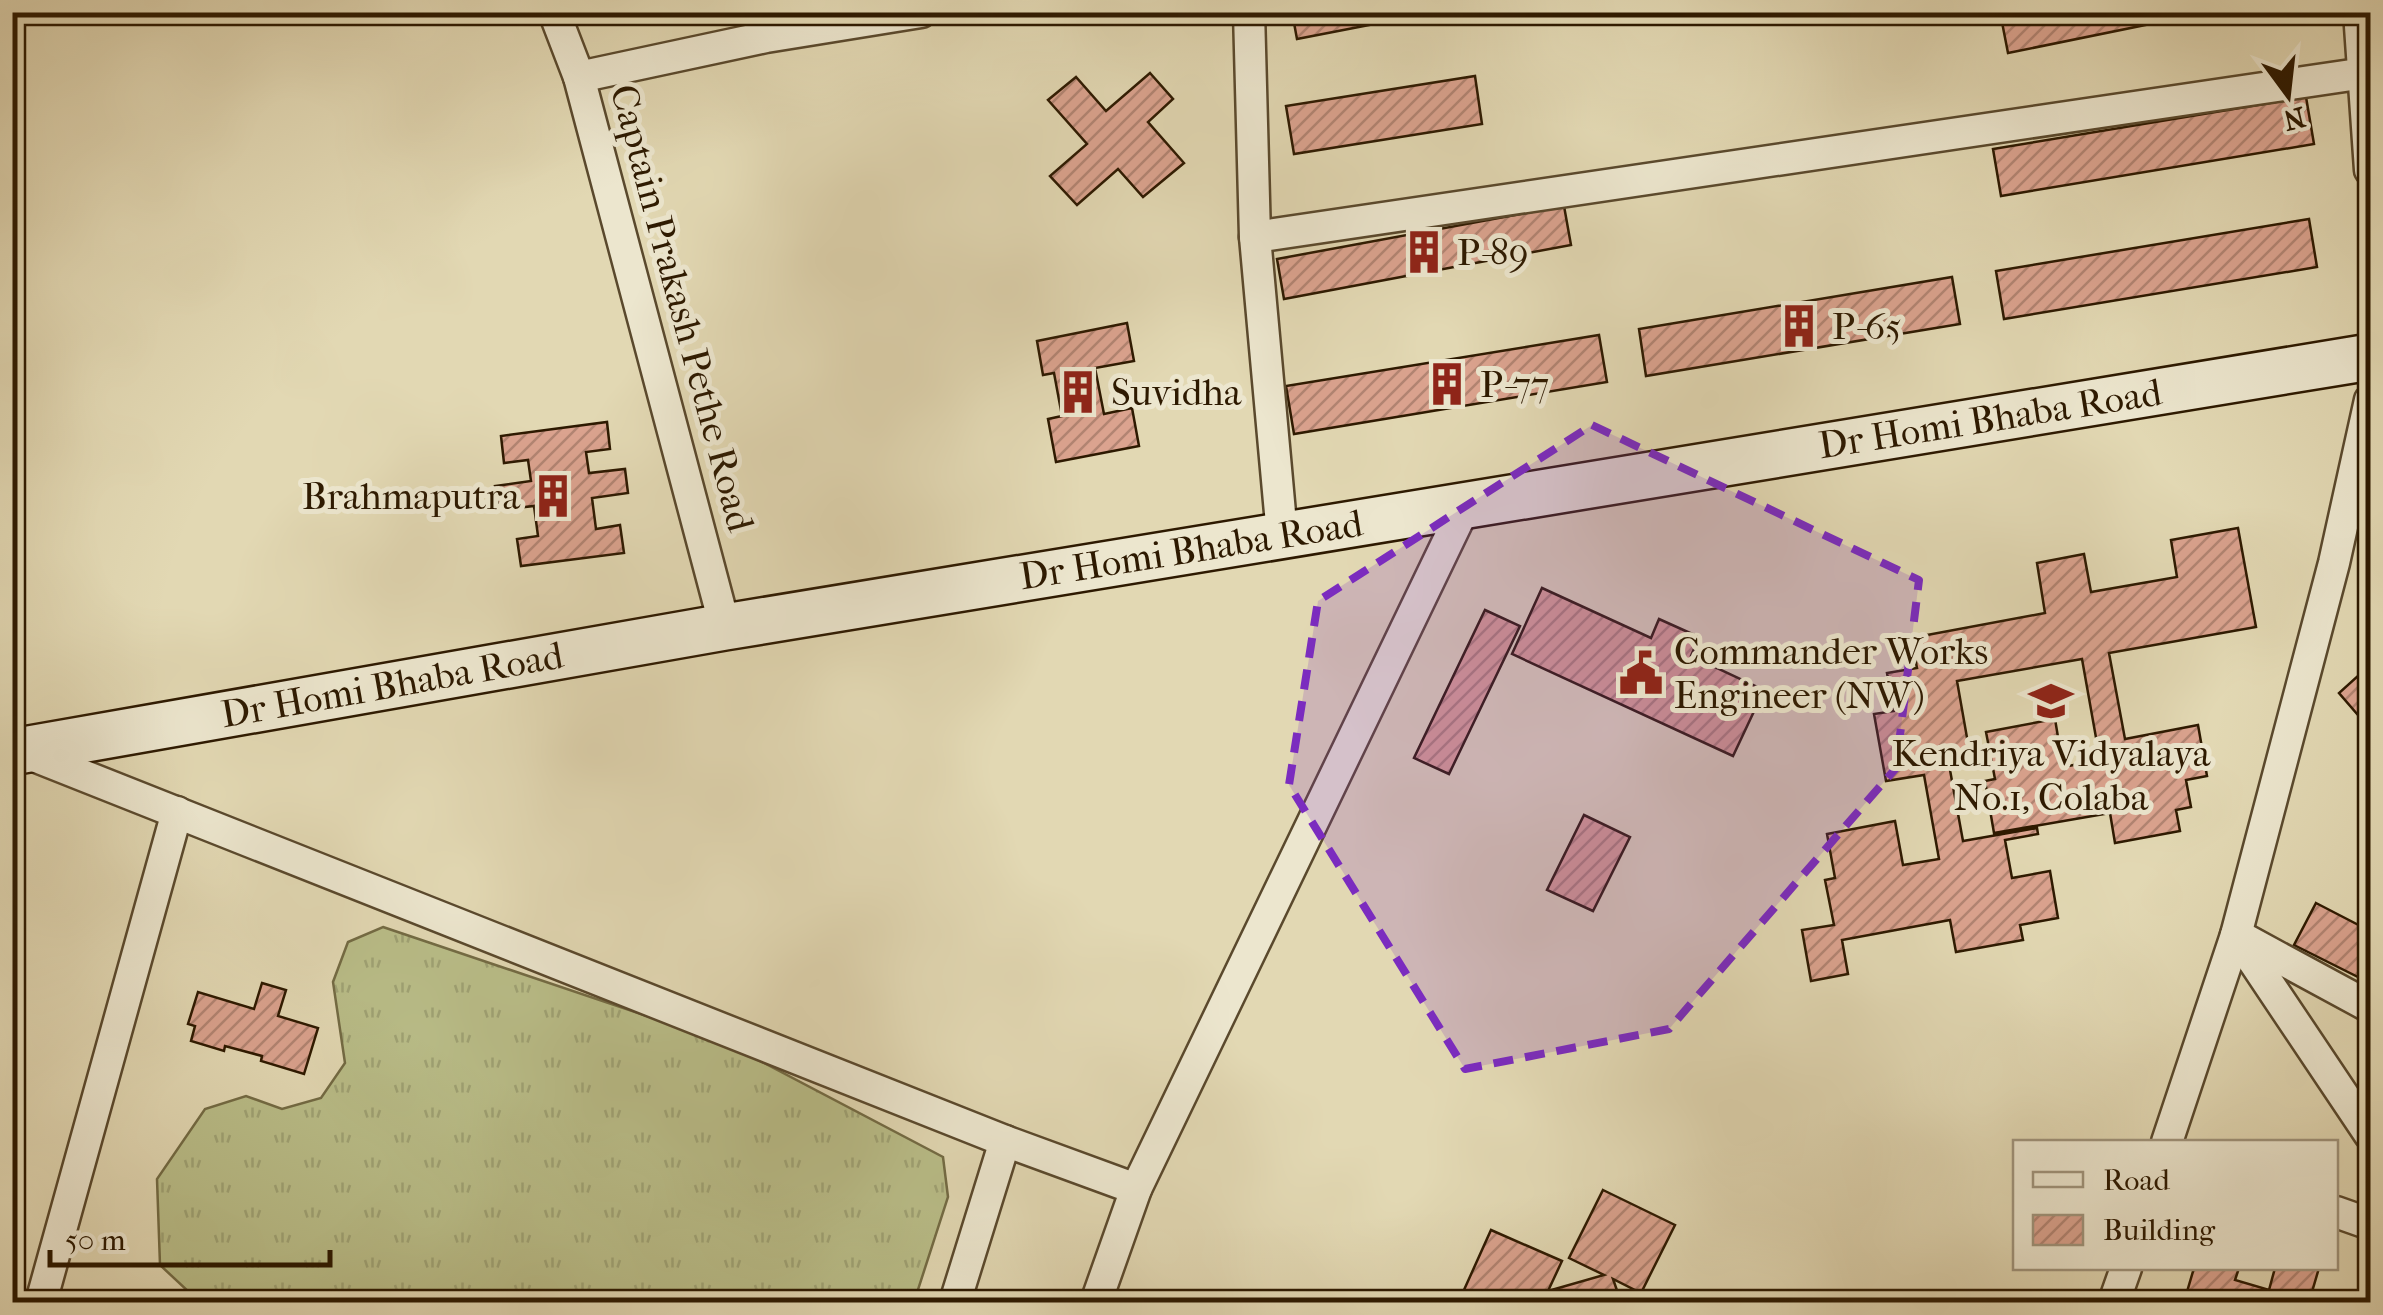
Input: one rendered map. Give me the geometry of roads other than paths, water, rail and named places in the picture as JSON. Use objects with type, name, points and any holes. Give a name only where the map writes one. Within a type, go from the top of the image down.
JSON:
[{"type":"street","name":"Captain Prakash Pethe Road","points":[[554,12],[579,77],[725,627]]},
{"type":"street","points":[[579,77],[766,37],[921,12]]},
{"type":"street","points":[[1249,12],[1255,236],[1282,535]]},
{"type":"street","points":[[2359,12],[2370,170]]},
{"type":"street","points":[[1255,236],[2365,73]]},
{"type":"street","name":"Dr Homi Bhaba Road","points":[[17,751],[725,627],[2370,356]]},
{"type":"street","points":[[2168,1140],[2236,935],[2334,563],[2370,400]]},
{"type":"street","points":[[1096,1302],[1136,1188],[1465,506]]},
{"type":"street","points":[[17,751],[1005,1141],[1136,1188]]},
{"type":"street","points":[[41,1302],[177,812]]},
{"type":"street","points":[[2236,935],[2370,1007]]},
{"type":"street","points":[[2236,935],[2370,1136]]},
{"type":"street","points":[[955,1302],[1005,1141]]},
{"type":"street","points":[[2338,1213],[2370,1224]]},
{"type":"street","points":[[2114,1302],[2125,1270]]},
{"type":"place","name":"P-89","points":[[1424,252]]},
{"type":"place","name":"P-65","points":[[1799,326]]},
{"type":"place","name":"P-77","points":[[1447,384]]},
{"type":"place","name":"Suvidha","points":[[1078,392]]},
{"type":"place","name":"Brahmaputra","points":[[553,496]]},
{"type":"place","name":"Commander Works Engineer (NW)","points":[[1641,673]]},
{"type":"place","name":"Kendriya Vidyalaya No.1, Colaba","points":[[2051,701]]}]
